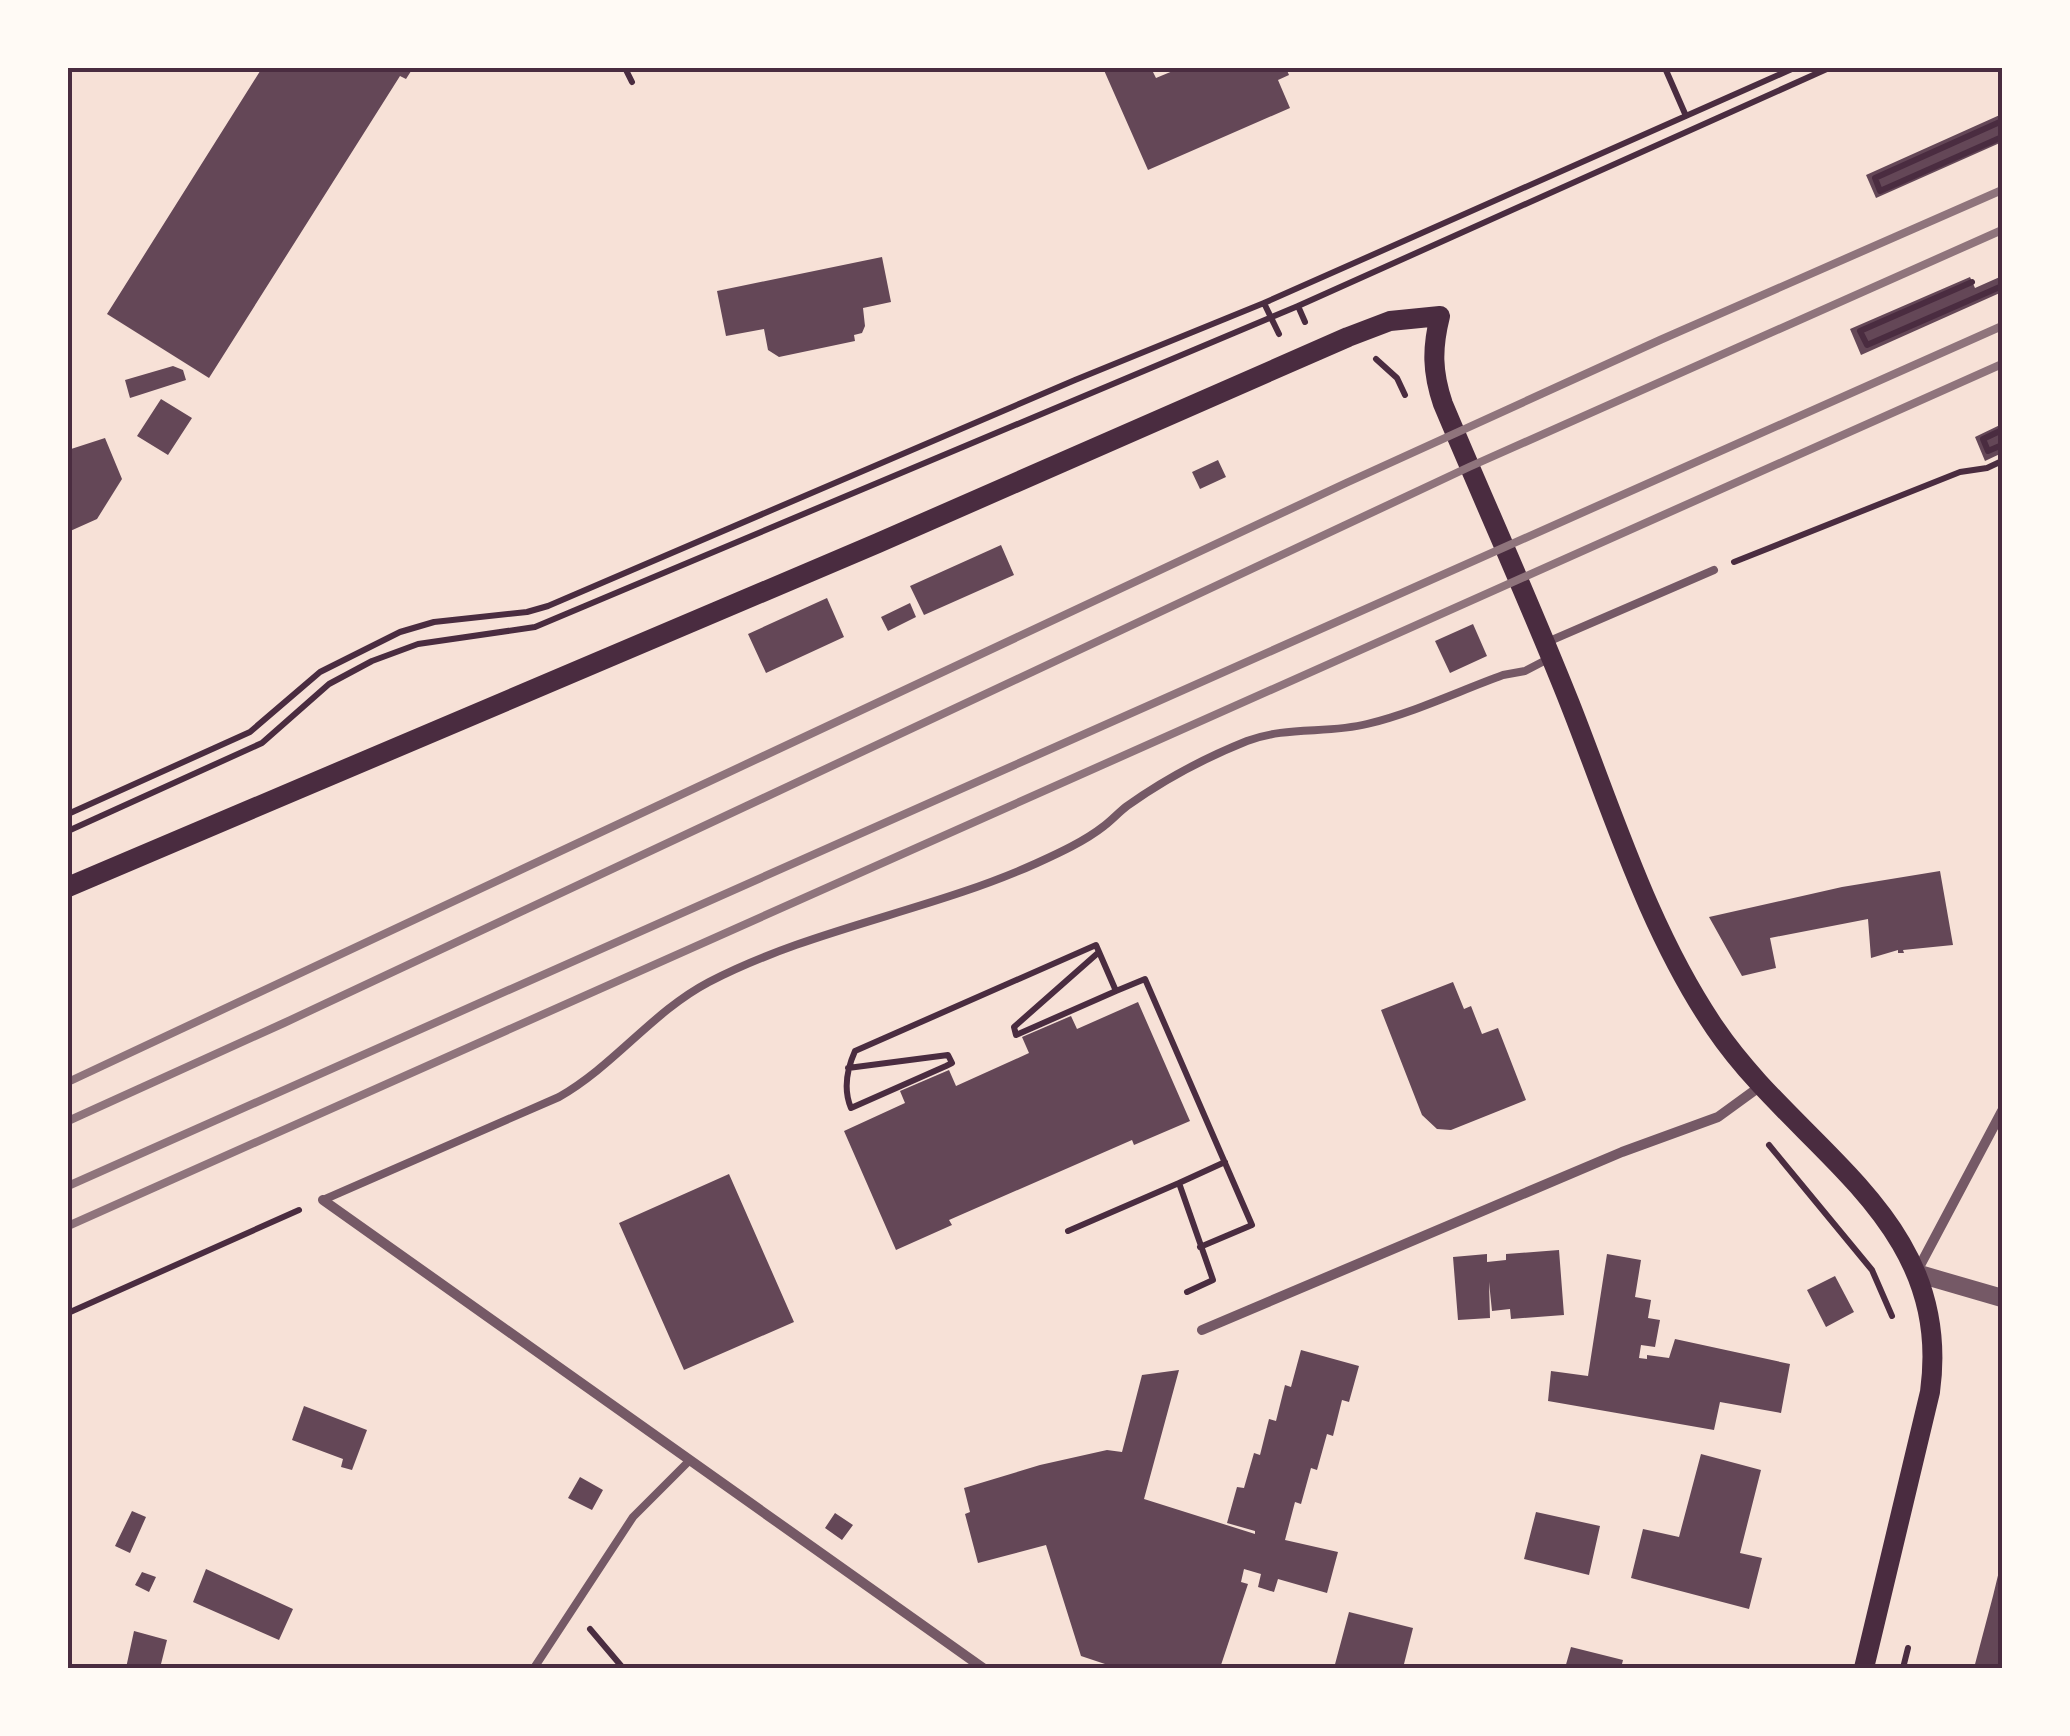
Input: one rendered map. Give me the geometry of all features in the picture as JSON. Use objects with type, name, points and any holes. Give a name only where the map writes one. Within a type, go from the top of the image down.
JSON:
[{"type":"main road","points":[[68,887],[442,731],[1290,362],[1390,321],[1440,316],[1433,344],[1436,381],[1650,908],[1674,958],[1718,1033],[1762,1085],[1868,1195],[1916,1272],[1934,1334],[1934,1367],[1864,1668]]},
{"type":"street","points":[[1202,1330],[1622,1152],[1710,1120],[1762,1085]]},
{"type":"street","points":[[2002,1111],[1916,1272],[2002,1298]]},
{"type":"street","points":[[323,1200],[983,1668]]},
{"type":"lane","points":[[323,1200],[586,1082],[679,998],[726,974],[803,942],[1035,864],[1102,828],[1128,806],[1199,764],[1250,740],[1289,731],[1366,725],[1503,675],[1525,671],[1548,650],[1714,570]]},
{"type":"lane","points":[[534,1668],[633,1517],[690,1460]]},
{"type":"path","points":[[624,68],[632,82]]},
{"type":"path","points":[[1664,68],[1686,116]]},
{"type":"path","points":[[68,814],[250,732],[320,672],[400,632],[434,622],[527,612],[548,606],[1040,395],[1264,304],[1794,68]]},
{"type":"path","points":[[68,832],[262,743],[329,684],[372,662],[418,644],[535,627],[1272,318],[1830,68]]},
{"type":"path","points":[[2002,121],[1875,178],[1880,192],[2002,137]]},
{"type":"path","points":[[1972,282],[1860,331],[1867,344],[2002,286]]},
{"type":"path","points":[[1264,304],[1290,362]]},
{"type":"path","points":[[1298,306],[1317,351]]},
{"type":"path","points":[[1361,362],[1376,359],[1397,378],[1408,401]]},
{"type":"path","points":[[2002,430],[1983,439],[1988,452],[2002,445]]},
{"type":"path","points":[[1714,570],[1960,472],[2002,461]]},
{"type":"path","points":[[848,1068],[948,1055],[952,1063],[851,1108],[846,1097],[848,1068],[855,1050],[1096,944],[1116,992]]},
{"type":"path","points":[[1099,952],[1014,1027],[1016,1035],[1145,980],[1252,1225],[1200,1248]]},
{"type":"path","points":[[1736,1106],[1872,1270],[1894,1320]]},
{"type":"path","points":[[1068,1231],[1225,1162]]},
{"type":"path","points":[[1178,1183],[1213,1280],[1186,1292]]},
{"type":"path","points":[[68,1313],[323,1200]]},
{"type":"path","points":[[567,1617],[586,1624],[624,1668]]},
{"type":"path","points":[[1903,1668],[1908,1648]]},
{"type":"building","points":[[262,68],[413,68],[406,79],[400,76],[209,378],[107,314]]},
{"type":"building","points":[[1103,68],[1151,68],[1156,78],[1180,68],[1286,68],[1289,75],[1278,80],[1290,108],[1148,170]]},
{"type":"building","points":[[2002,114],[2002,142],[1876,198],[1866,175]]},
{"type":"building","points":[[882,257],[891,302],[863,308],[865,326],[862,333],[854,335],[855,341],[779,357],[768,350],[764,329],[726,336],[717,291]]},
{"type":"building","points":[[2002,276],[2002,292],[1861,355],[1850,329],[1970,277],[1975,288]]},
{"type":"building","points":[[173,366],[183,370],[186,380],[130,398],[125,380]]},
{"type":"building","points":[[161,399],[192,418],[168,455],[137,436]]},
{"type":"building","points":[[2002,424],[2002,453],[1985,461],[1975,437]]},
{"type":"building","points":[[105,438],[122,479],[97,519],[68,532],[68,450]]},
{"type":"building","points":[[1218,460],[1226,477],[1200,489],[1192,472]]},
{"type":"building","points":[[1001,545],[1014,575],[924,615],[910,586]]},
{"type":"building","points":[[827,598],[844,637],[766,673],[748,634]]},
{"type":"building","points":[[910,603],[916,617],[888,631],[881,617]]},
{"type":"building","points":[[1473,624],[1487,656],[1450,673],[1435,641]]},
{"type":"building","points":[[1940,871],[1953,945],[1903,950],[1904,953],[1898,950],[1871,958],[1868,919],[1770,938],[1776,968],[1742,976],[1709,917],[1842,887]]},
{"type":"building","points":[[1453,982],[1464,1009],[1471,1006],[1482,1034],[1498,1028],[1526,1100],[1451,1130],[1437,1129],[1422,1115],[1381,1010]]},
{"type":"building","points":[[1138,1002],[1190,1121],[1134,1145],[1132,1140],[949,1220],[952,1225],[896,1250],[844,1131],[905,1103],[900,1091],[949,1070],[956,1086],[1029,1053],[1022,1037],[1071,1016],[1077,1029]]},
{"type":"building","points":[[729,1174],[794,1322],[684,1370],[619,1223]]},
{"type":"building","points":[[1559,1250],[1564,1315],[1511,1319],[1510,1309],[1492,1311],[1489,1282],[1490,1318],[1458,1320],[1453,1257],[1487,1254],[1487,1262],[1506,1260],[1506,1254]]},
{"type":"building","points":[[1607,1254],[1641,1260],[1635,1297],[1651,1300],[1648,1318],[1660,1320],[1655,1347],[1641,1345],[1639,1358],[1669,1358],[1675,1339],[1790,1364],[1781,1413],[1720,1402],[1714,1430],[1548,1401],[1551,1371],[1588,1376]]},
{"type":"building","points":[[1835,1276],[1854,1312],[1826,1327],[1807,1290]]},
{"type":"building","points":[[1301,1350],[1359,1366],[1349,1402],[1342,1400],[1333,1436],[1327,1434],[1317,1470],[1311,1468],[1301,1504],[1295,1502],[1285,1540],[1338,1552],[1327,1593],[1278,1579],[1274,1592],[1258,1587],[1261,1574],[1244,1569],[1241,1582],[1248,1584],[1220,1668],[1117,1668],[1081,1656],[1046,1545],[978,1563],[965,1514],[970,1512],[964,1488],[1040,1465],[1107,1450],[1122,1452],[1142,1375],[1179,1370],[1144,1499],[1255,1534],[1227,1523],[1237,1487],[1244,1488],[1254,1453],[1260,1455],[1269,1419],[1276,1421],[1285,1385],[1291,1387]]},
{"type":"building","points":[[304,1406],[367,1430],[352,1470],[341,1467],[343,1459],[292,1440]]},
{"type":"building","points":[[1701,1454],[1761,1470],[1740,1553],[1762,1558],[1749,1609],[1631,1578],[1643,1529],[1679,1537]]},
{"type":"building","points":[[580,1477],[603,1490],[592,1510],[568,1498]]},
{"type":"building","points":[[132,1511],[146,1517],[130,1553],[115,1546]]},
{"type":"building","points":[[1536,1512],[1600,1526],[1589,1575],[1524,1559]]},
{"type":"building","points":[[835,1513],[853,1525],[842,1540],[825,1528]]},
{"type":"building","points":[[2001,1563],[2002,1668],[1974,1668],[1993,1596]]},
{"type":"building","points":[[206,1569],[293,1609],[279,1640],[193,1602]]},
{"type":"building","points":[[142,1572],[156,1577],[149,1592],[135,1585]]},
{"type":"building","points":[[1349,1612],[1413,1628],[1403,1668],[1334,1668]]},
{"type":"building","points":[[134,1631],[167,1640],[160,1668],[126,1668]]},
{"type":"building","points":[[1571,1647],[1623,1660],[1621,1668],[1565,1668]]},
{"type":"railway","points":[[68,1082],[1346,483],[2002,190]]},
{"type":"railway","points":[[68,1121],[1469,467],[2002,230]]},
{"type":"railway","points":[[68,1186],[2002,326]]},
{"type":"railway","points":[[68,1226],[2002,364]]}]
